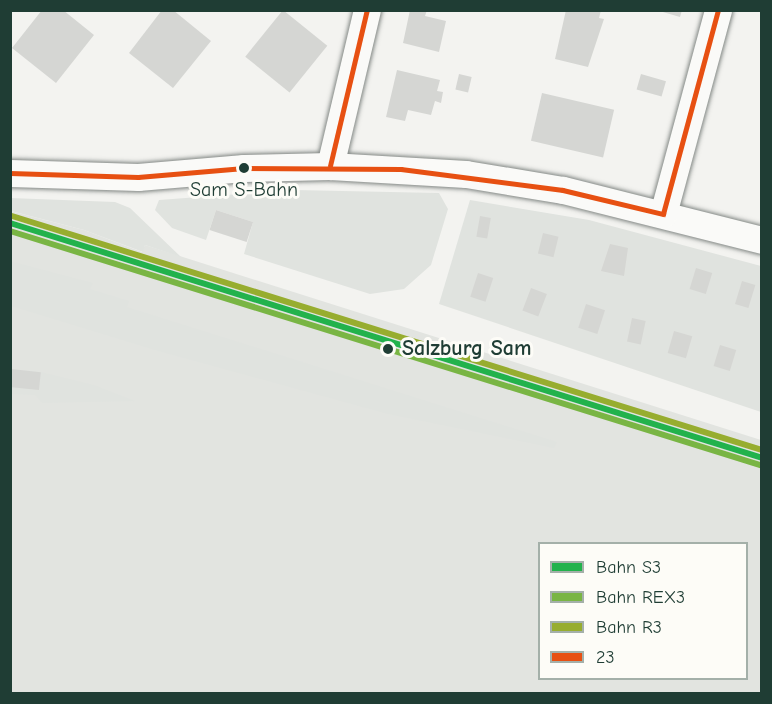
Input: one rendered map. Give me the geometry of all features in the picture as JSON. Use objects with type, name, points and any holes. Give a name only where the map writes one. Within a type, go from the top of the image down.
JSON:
[{"type":"street","points":[[330,166],[367,10]]},
{"type":"street","points":[[663,214],[718,10]]},
{"type":"street","points":[[10,173],[138,177],[244,168],[330,166],[466,174],[563,190],[762,240]]},
{"type":"shaded area","points":[[294,190],[439,193],[448,209],[431,265],[404,289],[370,294],[244,254],[253,222],[216,210],[206,240],[172,228],[155,210],[159,200]]},
{"type":"shaded area","points":[[10,198],[115,202],[130,208],[181,257],[145,245],[143,252],[84,230],[11,211]]},
{"type":"shaded area","points":[[470,200],[589,220],[761,266],[761,412],[439,304]]},
{"type":"shaded area","points":[[10,211],[84,230],[142,252],[145,245],[761,440],[761,693],[11,693]]},
{"type":"shaded area","points":[[10,261],[93,283],[90,289],[129,301],[127,307],[557,442],[554,448],[388,414],[158,351],[11,306]]},
{"type":"shaded area","points":[[41,372],[94,385],[135,401],[42,403],[35,395],[11,394],[11,387],[39,389]]},
{"type":"building","points":[[42,10],[63,10],[94,35],[56,83],[12,48]]},
{"type":"building","points":[[162,10],[173,10],[211,41],[173,88],[129,53]]},
{"type":"building","points":[[283,10],[327,46],[290,93],[245,57]]},
{"type":"building","points":[[410,10],[427,10],[425,16],[446,21],[439,52],[403,43]]},
{"type":"building","points":[[566,10],[601,10],[599,18],[604,19],[588,67],[555,59]]},
{"type":"building","points":[[656,10],[682,10],[680,17]]},
{"type":"building","points":[[397,70],[440,80],[437,91],[443,92],[441,103],[435,101],[431,115],[408,110],[405,121],[386,117]]},
{"type":"building","points":[[459,74],[472,77],[468,93],[455,90]]},
{"type":"building","points":[[641,74],[666,81],[662,97],[637,89]]},
{"type":"building","points":[[542,93],[614,110],[603,157],[531,141]]},
{"type":"building","points":[[216,210],[253,222],[247,242],[210,230]]},
{"type":"building","points":[[480,216],[491,218],[487,239],[476,237]]},
{"type":"building","points":[[543,233],[559,237],[553,257],[538,253]]},
{"type":"building","points":[[610,244],[628,248],[624,276],[601,271]]},
{"type":"building","points":[[696,268],[712,273],[706,294],[690,289]]},
{"type":"building","points":[[478,273],[493,278],[485,302],[470,297]]},
{"type":"building","points":[[742,281],[755,285],[748,308],[735,304]]},
{"type":"building","points":[[531,288],[547,294],[538,316],[522,310]]},
{"type":"building","points":[[586,304],[605,310],[597,334],[578,328]]},
{"type":"building","points":[[632,318],[646,321],[641,344],[627,341]]},
{"type":"building","points":[[674,331],[692,336],[686,358],[668,353]]},
{"type":"building","points":[[720,345],[736,350],[730,371],[714,366]]},
{"type":"building","points":[[11,369],[41,372],[39,390],[10,387]]},
{"type":"rail line","name":"R3","points":[[12,216],[762,450]]},
{"type":"rail line","name":"S3","points":[[10,223],[762,458]]},
{"type":"rail line","name":"REX3","points":[[10,231],[760,465]]},
{"type":"transit line","name":"23","points":[[330,166],[367,10]]},
{"type":"transit line","name":"23","points":[[663,214],[718,10]]},
{"type":"transit line","name":"23","points":[[10,173],[138,177],[244,168],[401,169],[563,190],[663,214]]},
{"type":"place","name":"Sam S-Bahn","points":[[244,168]]},
{"type":"place","name":"Salzburg Sam","points":[[388,349]]}]
